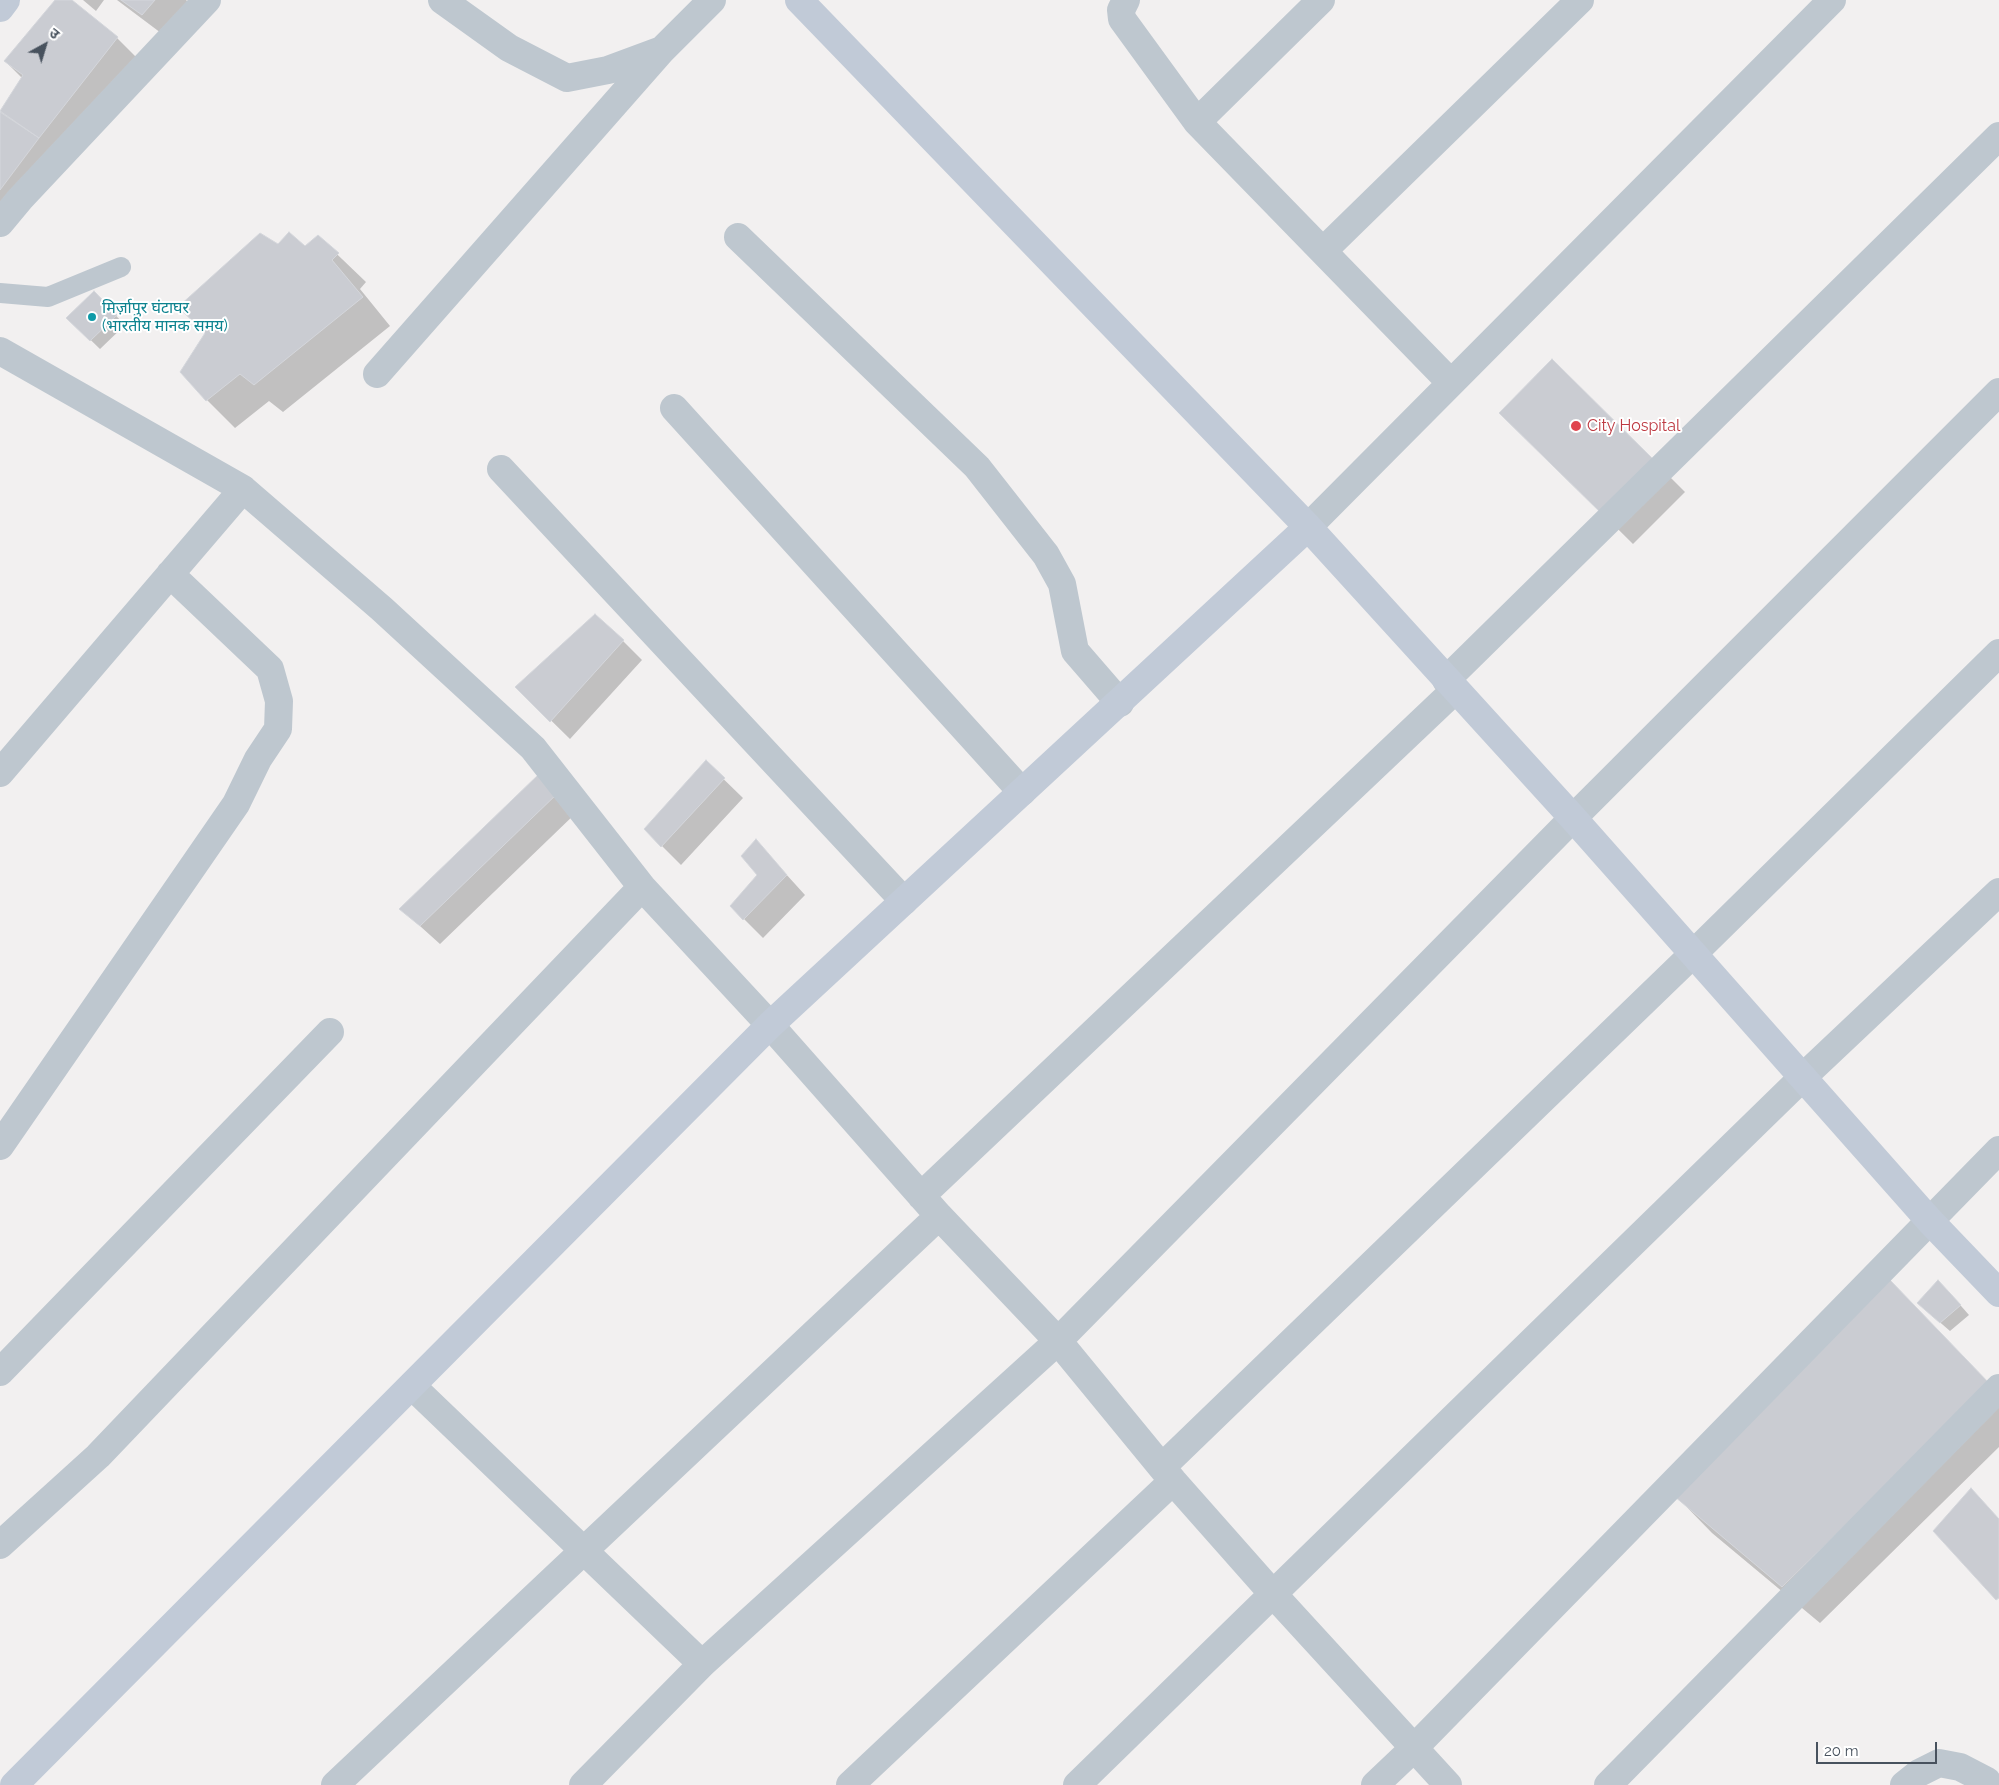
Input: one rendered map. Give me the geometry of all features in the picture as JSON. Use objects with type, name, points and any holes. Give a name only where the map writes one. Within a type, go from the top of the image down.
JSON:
[{"type":"street","points":[[0,8],[6,0]]},
{"type":"street","points":[[0,223],[20,199],[207,0]]},
{"type":"street","points":[[442,0],[509,48],[567,78],[608,70],[662,50]]},
{"type":"street","points":[[377,374],[662,50],[712,0]]},
{"type":"street","points":[[799,0],[1308,527],[1573,818],[1929,1220],[1999,1293]]},
{"type":"street","points":[[1126,0],[1121,10],[1122,19],[1198,122],[1451,383]]},
{"type":"street","points":[[1198,122],[1321,0]]},
{"type":"street","points":[[1323,251],[1580,0]]},
{"type":"street","points":[[14,1785],[770,1025],[1308,527],[1832,0]]},
{"type":"street","points":[[921,1196],[1450,685],[1999,136]]},
{"type":"street","points":[[738,237],[977,467],[1046,555],[1062,584],[1075,651],[1120,702]]},
{"type":"street","points":[[0,351],[243,489],[382,609],[534,748],[642,887],[770,1025],[939,1216],[1058,1341],[1167,1474],[1448,1785]]},
{"type":"street","points":[[583,1785],[702,1664],[1058,1341],[1573,818],[1999,392]]},
{"type":"street","points":[[674,408],[1022,792]]},
{"type":"street","points":[[501,469],[904,902]]},
{"type":"street","points":[[0,773],[243,489]]},
{"type":"street","points":[[0,1146],[236,804],[258,759],[278,729],[279,701],[270,669],[170,574]]},
{"type":"street","points":[[850,1785],[1999,653]]},
{"type":"street","points":[[0,1545],[98,1456],[642,887]]},
{"type":"street","points":[[1077,1785],[1803,1077],[1999,892]]},
{"type":"street","points":[[0,1372],[330,1032]]},
{"type":"street","points":[[1375,1785],[1414,1748],[1999,1150]]},
{"type":"street","points":[[335,1785],[939,1216]]},
{"type":"street","points":[[412,1386],[702,1664]]},
{"type":"street","points":[[1608,1785],[1999,1388]]},
{"type":"street","points":[[1904,1785],[1919,1773],[1940,1763],[1960,1767],[1987,1781],[1989,1785]]},
{"type":"lane","points":[[0,293],[48,297],[121,267]]},
{"type":"building","points":[[55,0],[72,0],[118,37],[39,138],[0,111],[23,75],[4,61]]},
{"type":"building","points":[[121,0],[155,0],[142,15]]},
{"type":"building","points":[[0,112],[39,138],[0,190]]},
{"type":"building","points":[[289,232],[305,246],[318,235],[339,253],[332,260],[363,297],[254,385],[240,374],[206,401],[180,372],[205,333],[178,307],[260,233],[278,244]]},
{"type":"building","points":[[94,291],[117,315],[90,341],[66,318]]},
{"type":"building","points":[[1552,359],[1657,463],[1604,516],[1499,413]]},
{"type":"building","points":[[595,614],[624,640],[550,722],[515,687]]},
{"type":"building","points":[[706,760],[725,778],[661,847],[644,829]]},
{"type":"building","points":[[539,774],[559,792],[420,926],[399,909]]},
{"type":"building","points":[[756,839],[787,875],[743,920],[730,906],[757,875],[741,856]]},
{"type":"building","points":[[1890,1280],[1990,1384],[1782,1587],[1674,1496]]},
{"type":"building","points":[[1938,1280],[1961,1305],[1940,1323],[1917,1303]]},
{"type":"building","points":[[1971,1488],[1999,1519],[1999,1598],[1996,1600],[1933,1531]]},
{"type":"place","name":"मिर्ज़ापुर घंटाघर (भारतीय मानक समय)","points":[[92,317]]},
{"type":"place","name":"City Hospital","points":[[1576,426]]}]
